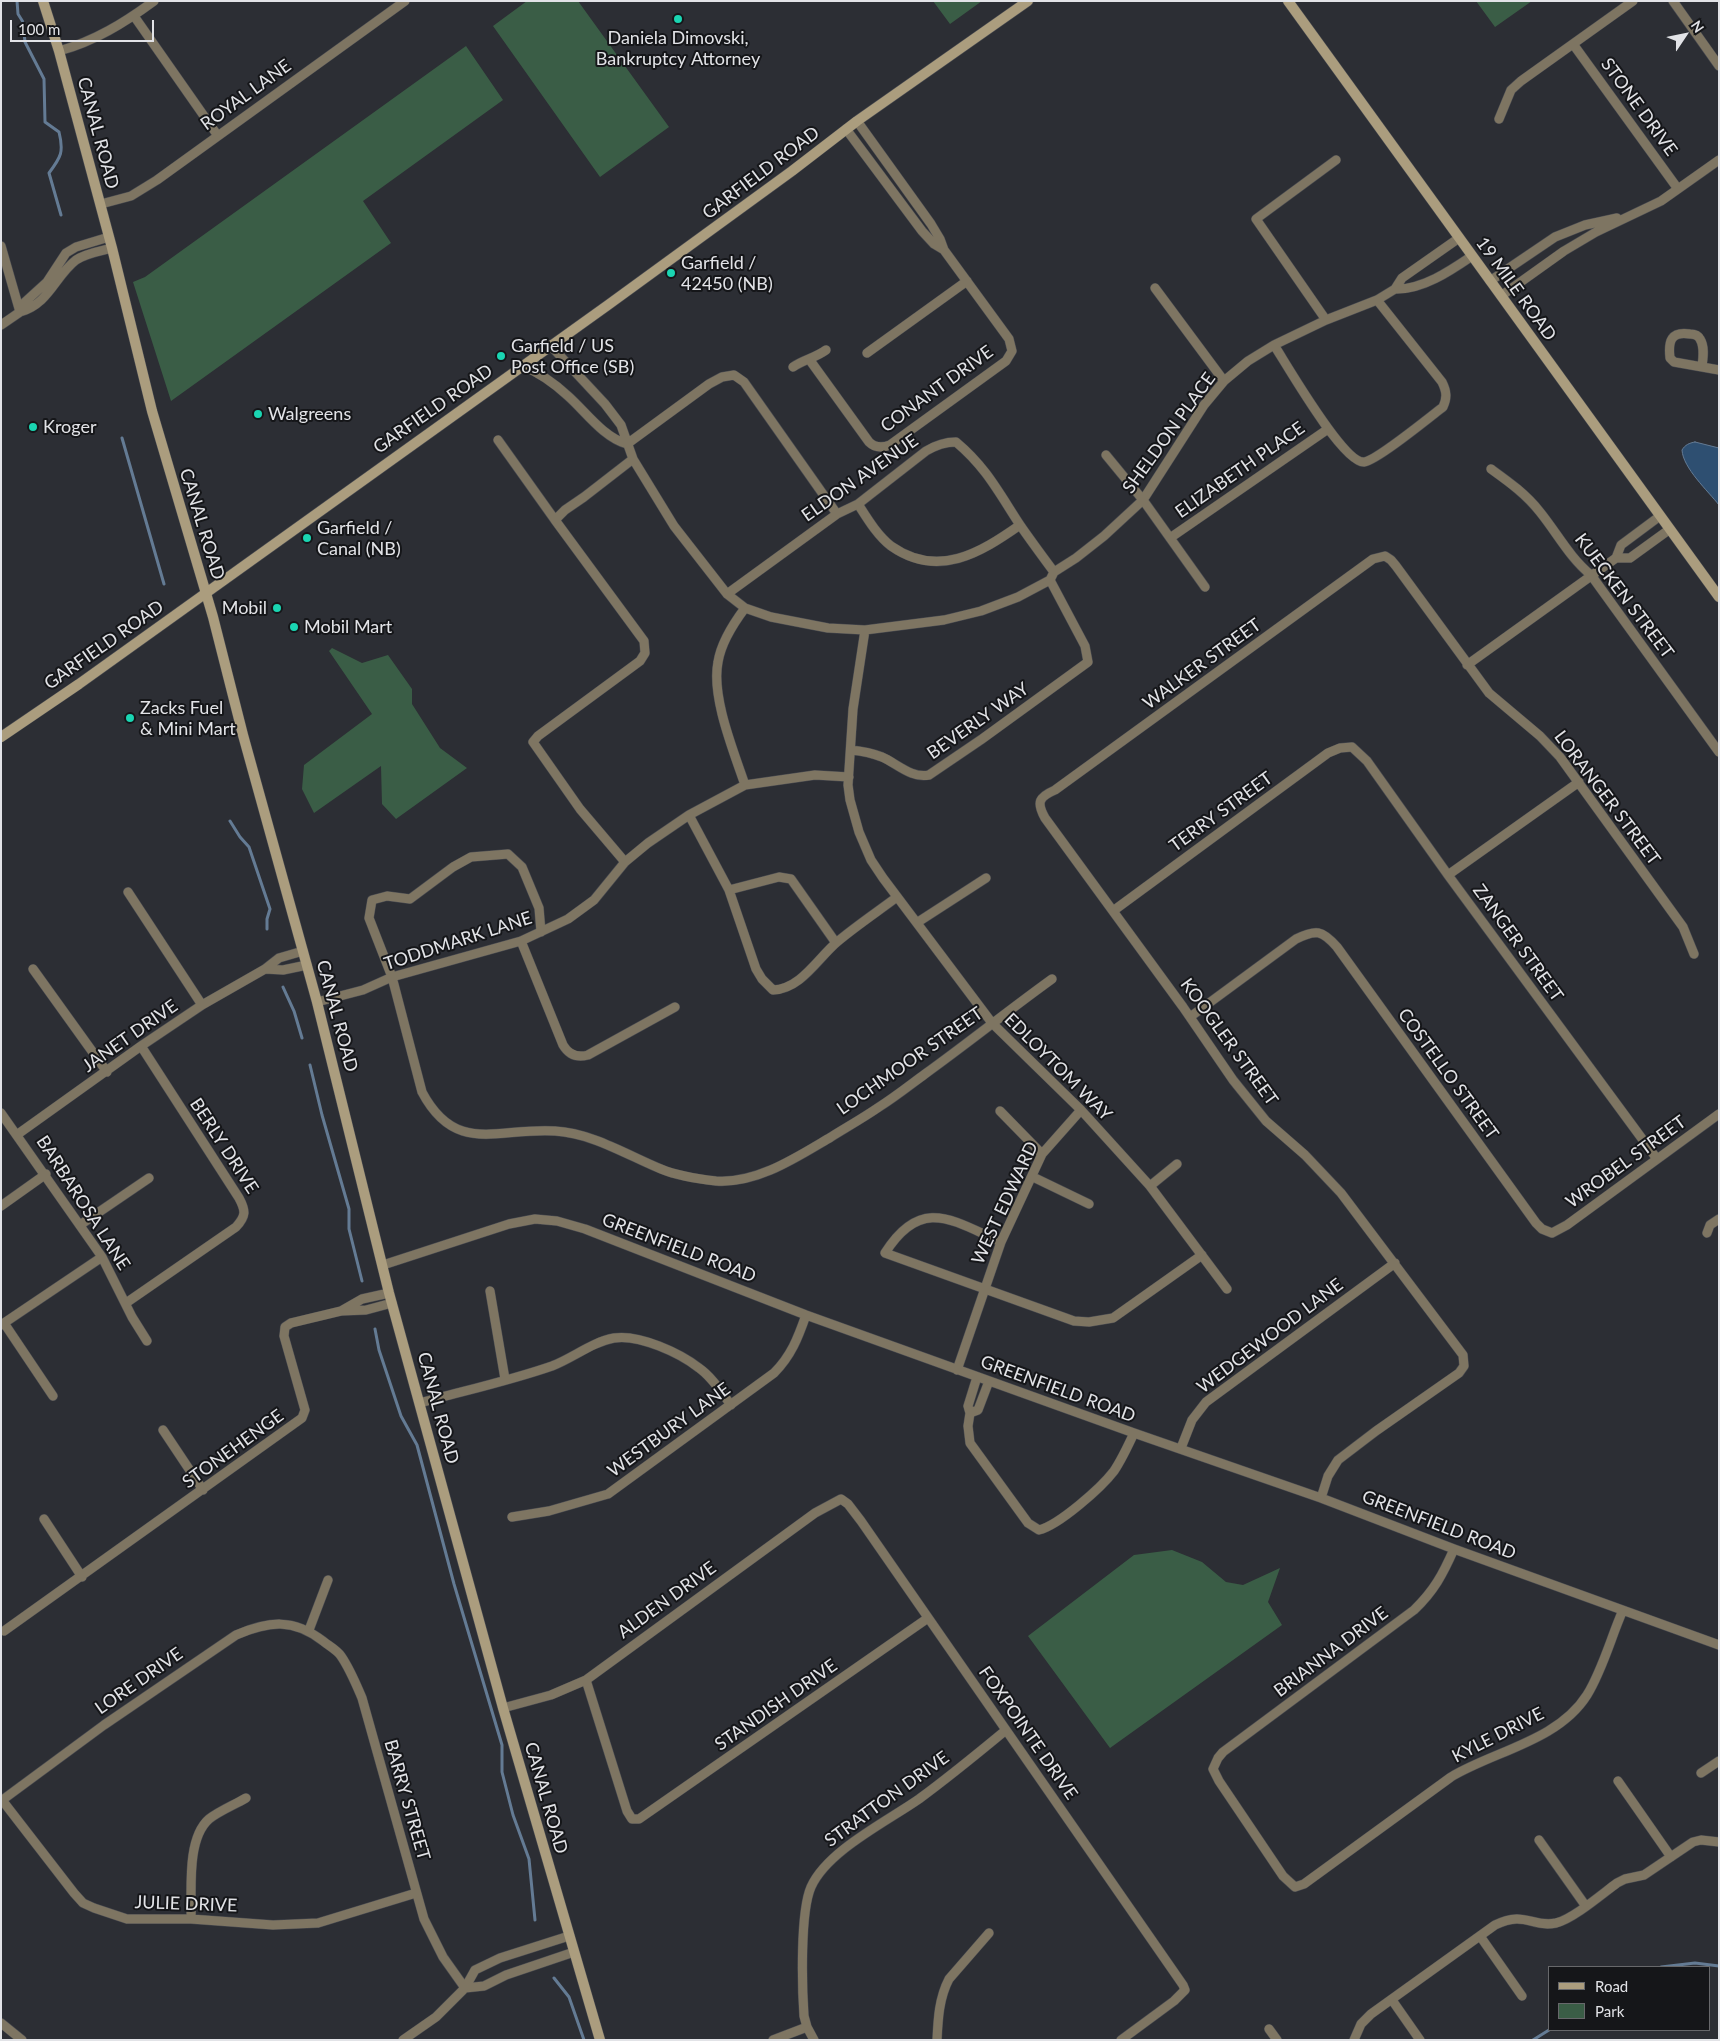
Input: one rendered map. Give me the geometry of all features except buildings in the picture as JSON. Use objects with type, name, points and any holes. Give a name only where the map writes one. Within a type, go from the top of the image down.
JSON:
[{"type":"street","name":"CANAL ROAD","points":[[43,1],[59,51],[101,204],[152,411],[206,593],[307,964],[384,1265],[389,1293],[503,1708],[600,2040]]},
{"type":"street","points":[[59,51],[79,45],[111,30],[154,1]]},
{"type":"street","name":"ROYAL LANE","points":[[101,204],[131,196],[157,180],[405,1]]},
{"type":"street","name":"GARFIELD ROAD","points":[[1,737],[206,593],[550,345],[608,306],[785,177],[857,121],[1028,1]]},
{"type":"street","name":"19 MILE ROAD","points":[[1288,1],[1719,597]]},
{"type":"street","points":[[1498,119],[1511,90],[1521,81],[1633,1]]},
{"type":"street","points":[[1673,1],[1719,66]]},
{"type":"street","points":[[134,16],[218,136]]},
{"type":"street","name":"STONE DRIVE","points":[[1574,44],[1678,189]]},
{"type":"street","points":[[857,121],[931,224],[944,250],[967,281],[867,353]]},
{"type":"street","points":[[846,129],[922,231],[934,244],[944,250]]},
{"type":"street","points":[[1326,320],[1256,219],[1336,160]]},
{"type":"street","points":[[1501,296],[1564,251],[1639,211],[1661,202],[1719,160]]},
{"type":"street","points":[[1490,281],[1555,237],[1585,225],[1639,211]]},
{"type":"street","points":[[20,312],[25,302],[47,282],[66,253],[76,247],[109,237]]},
{"type":"street","points":[[1555,237],[1564,251]]},
{"type":"street","name":"SHELDON PLACE","points":[[1395,290],[1402,278],[1459,238]]},
{"type":"street","points":[[1,325],[20,312],[30,309],[54,287],[75,261],[85,255],[112,248]]},
{"type":"street","points":[[2,251],[20,312]]},
{"type":"street","name":"SHELDON PLACE","points":[[745,608],[797,623],[864,630],[944,620],[981,611],[1018,597],[1052,576],[1097,541],[1143,500],[1204,405],[1224,381],[1248,361],[1274,345],[1326,320],[1377,300],[1395,290],[1407,290],[1452,270],[1472,256]]},
{"type":"street","name":"CONANT DRIVE","points":[[809,359],[869,442],[883,448],[890,445],[1006,361],[1012,351],[1009,339],[967,281]]},
{"type":"street","points":[[1155,288],[1224,381]]},
{"type":"street","points":[[1274,345],[1328,429],[1349,454],[1358,460],[1366,462],[1378,456],[1443,407],[1446,400],[1446,390],[1442,382],[1377,300]]},
{"type":"street","points":[[1705,367],[1701,339],[1696,334],[1681,332],[1675,335],[1669,346],[1670,358],[1674,362],[1719,370]]},
{"type":"street","points":[[550,345],[605,404],[621,425],[632,458],[674,526],[727,594],[745,608],[736,620],[723,646],[718,663],[717,686],[723,714],[745,785]]},
{"type":"street","points":[[793,367],[826,350]]},
{"type":"street","points":[[522,366],[539,373],[567,395],[616,441],[627,444]]},
{"type":"street","points":[[627,444],[709,384],[722,377],[734,375],[744,382],[837,514]]},
{"type":"street","name":"ELIZABETH PLACE","points":[[1170,538],[1328,429]]},
{"type":"street","points":[[498,440],[644,641],[645,653],[640,661],[538,736],[533,742],[580,810],[625,862]]},
{"type":"street","name":"ELDON AVENUE","points":[[727,594],[837,514],[858,504],[931,448],[946,442],[956,442],[978,462],[992,479],[1052,576]]},
{"type":"street","points":[[1106,455],[1143,500],[1205,587]]},
{"type":"street","points":[[555,520],[565,510],[632,458]]},
{"type":"street","name":"KUECKEN STREET","points":[[1491,469],[1524,493],[1540,511],[1581,566],[1591,575],[1719,752]]},
{"type":"street","points":[[858,504],[874,528],[890,545],[912,556],[930,562],[964,557],[987,547],[1020,525]]},
{"type":"street","points":[[1616,558],[1621,544],[1660,516]]},
{"type":"street","points":[[1467,665],[1616,558],[1630,558],[1670,530]]},
{"type":"street","name":"LORANGER STREET","points":[[1385,556],[1396,566],[1489,693],[1551,747],[1579,782],[1684,927],[1694,954]]},
{"type":"street","name":"WALKER STREET","points":[[1040,800],[1044,795],[1055,790],[1373,559],[1385,556]]},
{"type":"street","name":"BEVERLY WAY","points":[[851,750],[881,756],[908,771],[922,776],[928,775],[982,739],[1088,662],[1085,646],[1052,576]]},
{"type":"street","points":[[851,750],[853,710],[864,630]]},
{"type":"street","name":"ZANGER STREET","points":[[1352,747],[1367,760],[1448,875],[1657,1159]]},
{"type":"street","name":"TERRY STREET","points":[[1113,911],[1328,753],[1340,748],[1352,747]]},
{"type":"street","name":"EDLOYTOM WAY","points":[[851,750],[850,800],[865,847],[883,878],[918,922],[992,1023],[1081,1110],[1150,1186],[1227,1289]]},
{"type":"street","points":[[849,777],[815,775],[745,785],[689,814],[729,890],[756,969],[773,990],[785,988],[796,981],[818,963],[836,942],[897,897]]},
{"type":"street","points":[[1448,875],[1579,782]]},
{"type":"street","name":"KOOGLER STREET","points":[[1040,800],[1039,806],[1045,818],[1190,1017],[1233,1080],[1266,1121],[1317,1166],[1341,1193],[1459,1348],[1465,1361],[1459,1373],[1360,1442],[1338,1460],[1328,1476],[1321,1498]]},
{"type":"street","name":"TODDMARK LANE","points":[[317,1002],[363,990],[392,977],[521,941],[568,919],[594,900],[625,862],[689,814]]},
{"type":"street","name":"LOCHMOOR STREET","points":[[541,932],[539,908],[522,867],[508,854],[470,857],[453,867],[410,899],[387,896],[372,900],[369,918],[392,977],[422,1092],[431,1109],[443,1122],[476,1134],[497,1134],[523,1130],[556,1131],[589,1138],[662,1170],[692,1178],[719,1181],[743,1178],[766,1172],[799,1156],[881,1107],[1052,979]]},
{"type":"street","points":[[729,890],[779,877],[791,879],[836,942]]},
{"type":"street","points":[[918,922],[986,878]]},
{"type":"street","points":[[128,892],[202,1005]]},
{"type":"street","name":"COSTELLO STREET","points":[[1190,1017],[1296,939],[1304,935],[1320,932],[1337,947],[1536,1223],[1542,1229],[1552,1233]]},
{"type":"street","points":[[521,941],[563,1045],[566,1050],[576,1056],[588,1054],[675,1007]]},
{"type":"street","name":"JANET DRIVE","points":[[18,1134],[202,1005],[265,969],[279,958],[303,951]]},
{"type":"street","name":"JANET DRIVE","points":[[265,969],[283,970],[307,964]]},
{"type":"street","points":[[33,970],[107,1072]]},
{"type":"street","name":"BERLY DRIVE","points":[[126,1303],[236,1227],[245,1214],[245,1208],[239,1198],[141,1046]]},
{"type":"street","name":"WEST EDWARD","points":[[957,1370],[1001,1242],[1033,1177],[1042,1154],[1081,1110]]},
{"type":"street","points":[[1000,1111],[1042,1154]]},
{"type":"street","name":"BARBAROSA LANE","points":[[1,1113],[18,1134],[102,1257],[132,1317],[147,1341]]},
{"type":"street","name":"WROBEL STREET","points":[[1552,1233],[1567,1225],[1719,1114]]},
{"type":"street","points":[[1150,1186],[1177,1164]]},
{"type":"street","points":[[1,1206],[46,1174]]},
{"type":"street","points":[[1033,1177],[1089,1204]]},
{"type":"street","points":[[80,1225],[149,1178]]},
{"type":"street","points":[[1001,1242],[946,1218],[931,1216],[920,1219],[904,1229],[893,1240],[885,1253],[1074,1321],[1103,1321],[1113,1318],[1202,1255]]},
{"type":"street","name":"GREENFIELD ROAD","points":[[384,1265],[509,1224],[535,1218],[557,1221],[594,1232],[806,1315],[989,1382],[1321,1498],[1454,1549],[1719,1645]]},
{"type":"street","points":[[1707,1233],[1710,1225],[1719,1219]]},
{"type":"street","points":[[53,1396],[3,1324],[102,1257]]},
{"type":"street","name":"WEDGEWOOD LANE","points":[[1181,1448],[1192,1420],[1206,1402],[1395,1263]]},
{"type":"street","points":[[490,1291],[505,1379]]},
{"type":"street","name":"STONEHENGE","points":[[341,1311],[362,1300],[389,1293]]},
{"type":"street","name":"STONEHENGE","points":[[4,1631],[302,1418],[305,1410],[284,1336],[285,1327],[291,1323],[341,1311],[366,1310],[392,1303]]},
{"type":"street","name":"WESTBURY LANE","points":[[512,1517],[549,1511],[608,1494],[774,1373],[786,1361],[794,1348],[806,1315]]},
{"type":"street","points":[[420,1403],[552,1366],[598,1343],[615,1338],[632,1339],[654,1344],[700,1368],[731,1405]]},
{"type":"street","points":[[977,1377],[968,1406],[970,1413],[968,1426],[970,1443],[1028,1523],[1039,1530],[1056,1523],[1103,1484],[1115,1469],[1134,1434]]},
{"type":"street","points":[[970,1413],[978,1410],[989,1382]]},
{"type":"street","points":[[163,1430],[203,1490]]},
{"type":"street","name":"ALDEN DRIVE","points":[[503,1708],[532,1702],[586,1680],[815,1513],[841,1498]]},
{"type":"street","name":"FOXPOINTE DRIVE","points":[[841,1498],[861,1521],[1176,1972],[1185,1990],[1174,2001],[1121,2040]]},
{"type":"street","points":[[44,1520],[82,1577]]},
{"type":"street","name":"BRIANNA DRIVE","points":[[1296,1887],[1283,1876],[1219,1781],[1213,1769],[1218,1758],[1223,1752],[1392,1627],[1424,1601],[1437,1584],[1454,1549]]},
{"type":"street","points":[[308,1630],[328,1580]]},
{"type":"street","name":"KYLE DRIVE","points":[[1296,1887],[1304,1884],[1451,1777],[1471,1765],[1535,1739],[1574,1710],[1586,1696],[1594,1682],[1623,1610]]},
{"type":"street","name":"STANDISH DRIVE","points":[[586,1680],[626,1811],[632,1819],[636,1820],[644,1818],[928,1618]]},
{"type":"street","name":"LORE DRIVE","points":[[2,1800],[112,1720],[236,1635],[258,1626],[275,1624],[291,1625],[308,1630]]},
{"type":"street","name":"BARRY STREET","points":[[308,1630],[340,1654],[352,1674],[362,1698],[424,1919],[452,1971],[465,1988]]},
{"type":"street","name":"STRATTON DRIVE","points":[[814,2040],[807,2027],[803,2004],[806,1905],[810,1888],[818,1875],[836,1854],[920,1798],[1006,1730]]},
{"type":"street","points":[[1701,1773],[1719,1761]]},
{"type":"street","points":[[1618,1781],[1671,1857]]},
{"type":"street","points":[[191,1919],[192,1869],[197,1838],[209,1820],[246,1798]]},
{"type":"street","name":"JULIE DRIVE","points":[[2,1800],[83,1903],[107,1914],[127,1919],[191,1919],[273,1925],[318,1923],[416,1894]]},
{"type":"street","points":[[1539,1840],[1585,1905]]},
{"type":"street","points":[[1354,2040],[1365,2019],[1496,1925],[1512,1918],[1522,1918],[1544,1924],[1564,1920],[1617,1883],[1625,1879],[1644,1875],[1693,1842],[1701,1840],[1719,1842]]},
{"type":"street","points":[[937,2040],[938,2015],[945,1987],[989,1933]]},
{"type":"street","points":[[403,2040],[436,2017],[465,1988],[475,1970],[500,1958],[569,1936]]},
{"type":"street","points":[[1480,1936],[1522,1996]]},
{"type":"street","points":[[539,1946],[544,1962]]},
{"type":"street","points":[[465,1988],[484,1986],[506,1974],[574,1952]]},
{"type":"street","points":[[1392,2000],[1420,2040]]},
{"type":"street","points":[[1,2022],[22,2040]]},
{"type":"street","points":[[773,2040],[807,2027]]},
{"type":"street","points":[[1269,2029],[1277,2040]]},
{"type":"green space","points":[[527,1],[578,1],[669,127],[600,177],[493,26]]},
{"type":"green space","points":[[933,1],[982,1],[950,24]]},
{"type":"green space","points":[[1476,1],[1532,1],[1495,27]]},
{"type":"green space","points":[[466,46],[503,100],[363,201],[391,243],[171,401],[133,282],[145,277]]},
{"type":"green space","points":[[332,648],[362,663],[388,655],[412,689],[412,704],[440,748],[467,768],[396,819],[382,804],[381,766],[314,813],[302,789],[304,765],[372,714],[329,651]]},
{"type":"green space","points":[[1172,1550],[1202,1562],[1226,1582],[1243,1585],[1280,1568],[1268,1602],[1282,1625],[1110,1748],[1028,1636],[1134,1555]]},
{"type":"water","points":[[1695,442],[1719,448],[1719,505],[1691,472],[1683,457],[1683,448],[1687,444]]},
{"type":"waterway","points":[[17,1],[18,14],[23,22],[25,42],[44,79],[45,122],[59,132],[61,150],[56,163],[49,173],[61,215]]},
{"type":"waterway","points":[[122,438],[164,584]]},
{"type":"waterway","points":[[230,821],[249,847],[270,909],[267,929]]},
{"type":"waterway","points":[[283,987],[294,1011],[302,1038]]},
{"type":"waterway","points":[[310,1065],[349,1209],[349,1229],[362,1281]]},
{"type":"waterway","points":[[375,1329],[379,1350],[401,1416],[417,1445],[454,1584],[502,1745],[502,1772],[513,1815],[529,1859],[535,1920]]},
{"type":"waterway","points":[[1670,1966],[1695,1963],[1719,1966]]},
{"type":"waterway","points":[[554,1978],[569,1997],[584,2040]]},
{"type":"waterway","points":[[1533,2040],[1548,2031]]},
{"type":"place","name":"Daniela Dimovski, Bankruptcy Attorney","points":[[678,19]]},
{"type":"place","name":"Garfield / 42450 (NB)","points":[[671,273]]},
{"type":"place","name":"Garfield / US Post Office (SB)","points":[[501,356]]},
{"type":"place","name":"Walgreens","points":[[258,414]]},
{"type":"place","name":"Kroger","points":[[33,427]]},
{"type":"place","name":"Garfield / Canal (NB)","points":[[307,538]]},
{"type":"place","name":"Mobil","points":[[277,608]]},
{"type":"place","name":"Mobil Mart","points":[[294,627]]},
{"type":"place","name":"Zacks Fuel & Mini Mart","points":[[130,718]]}]
